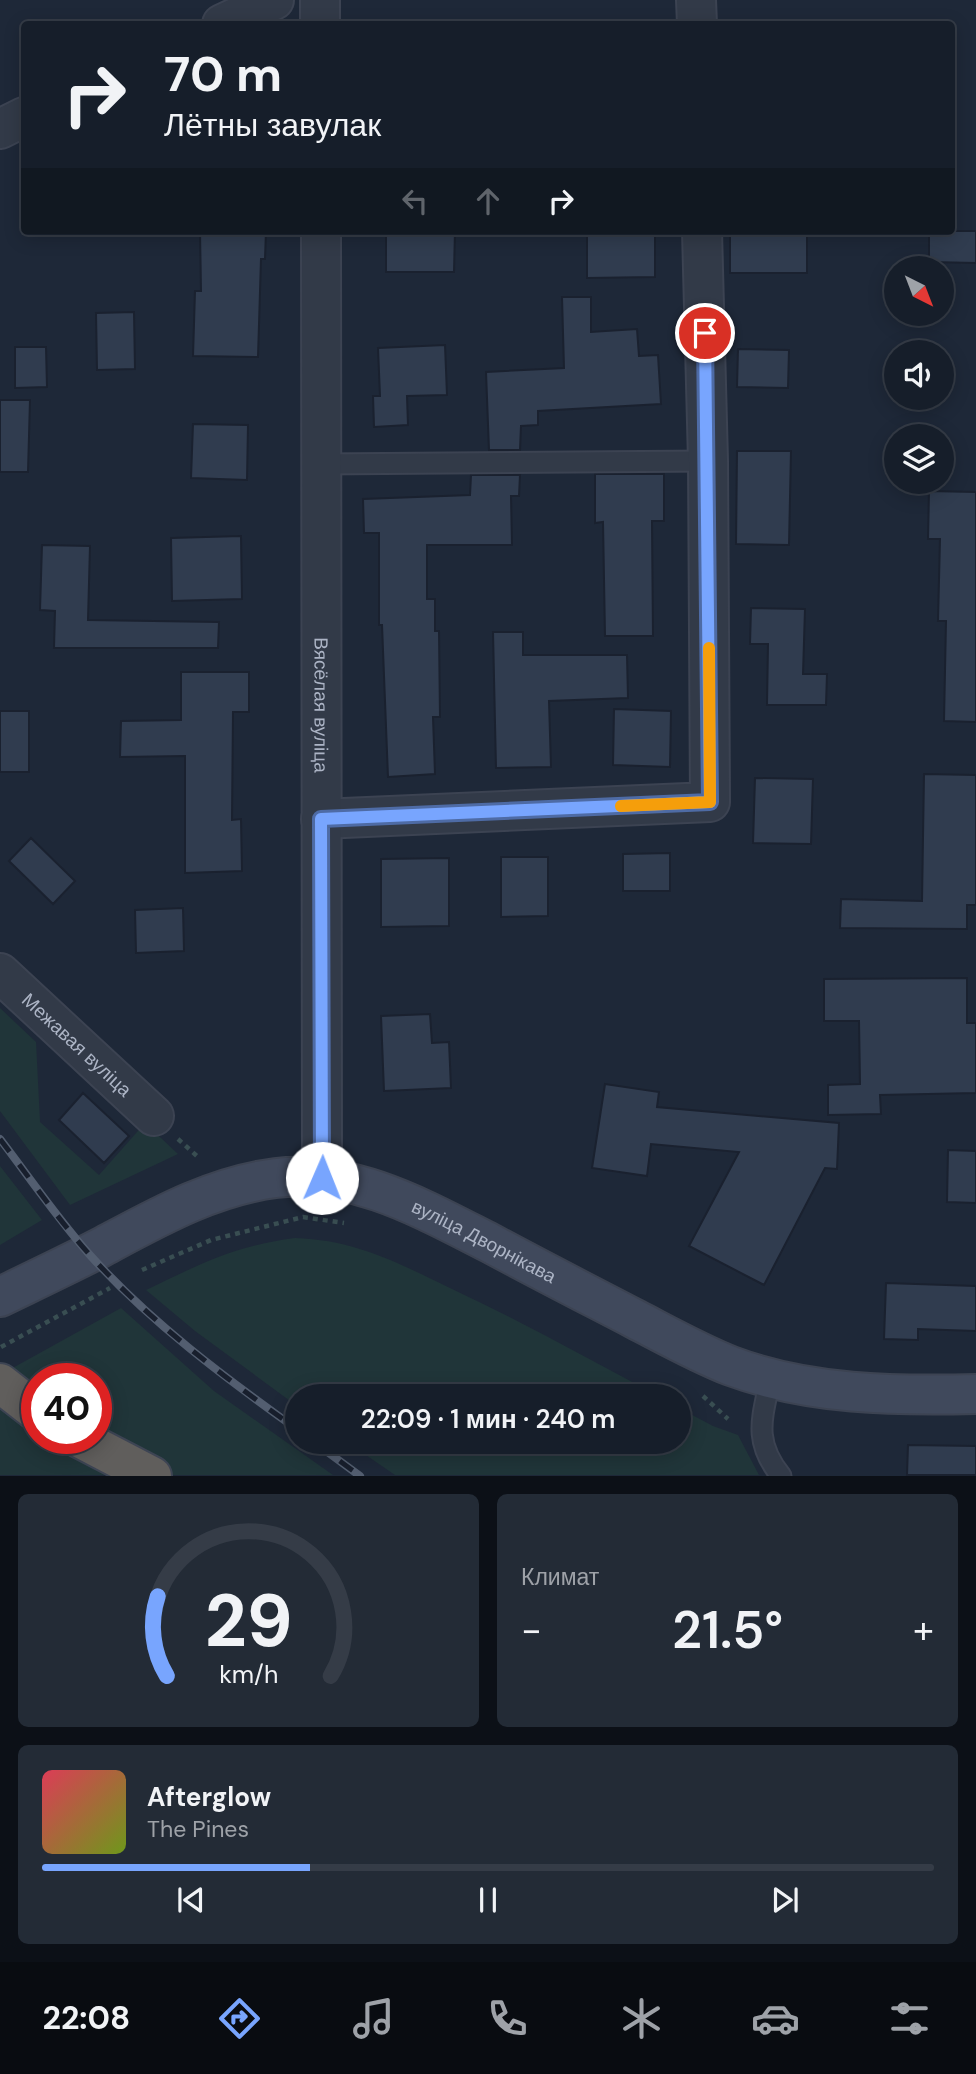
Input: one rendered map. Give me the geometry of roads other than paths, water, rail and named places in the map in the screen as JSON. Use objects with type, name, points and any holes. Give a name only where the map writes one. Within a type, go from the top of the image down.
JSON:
[{"type":"highway","points":[[0,1383],[21,1399]]},
{"type":"highway","points":[[111,1454],[152,1475]]},
{"type":"main road","name":"вуліца Дворнікава","points":[[0,1297],[172,1210],[229,1187],[277,1178],[322,1178],[368,1186],[419,1207],[674,1339],[771,1380],[840,1391],[920,1396],[976,1394]]},
{"type":"street","points":[[228,21],[274,0]]},
{"type":"street","points":[[320,0],[320,21]]},
{"type":"street","points":[[696,0],[697,21]]},
{"type":"street","points":[[0,129],[21,118]]},
{"type":"street","name":"Вясёлая вуліца","points":[[321,235],[322,1178]]},
{"type":"street","points":[[321,819],[710,802],[708,461],[702,235]]},
{"type":"street","name":"Межавая вуліца","points":[[0,972],[153,1116]]},
{"type":"lane","points":[[322,464],[708,461]]},
{"type":"lane","points":[[771,1380],[762,1441],[768,1460],[781,1475]]},
{"type":"railway","points":[[0,1139],[66,1226],[112,1279],[188,1347],[285,1421]]},
{"type":"railway","points":[[330,1454],[360,1476]]}]
